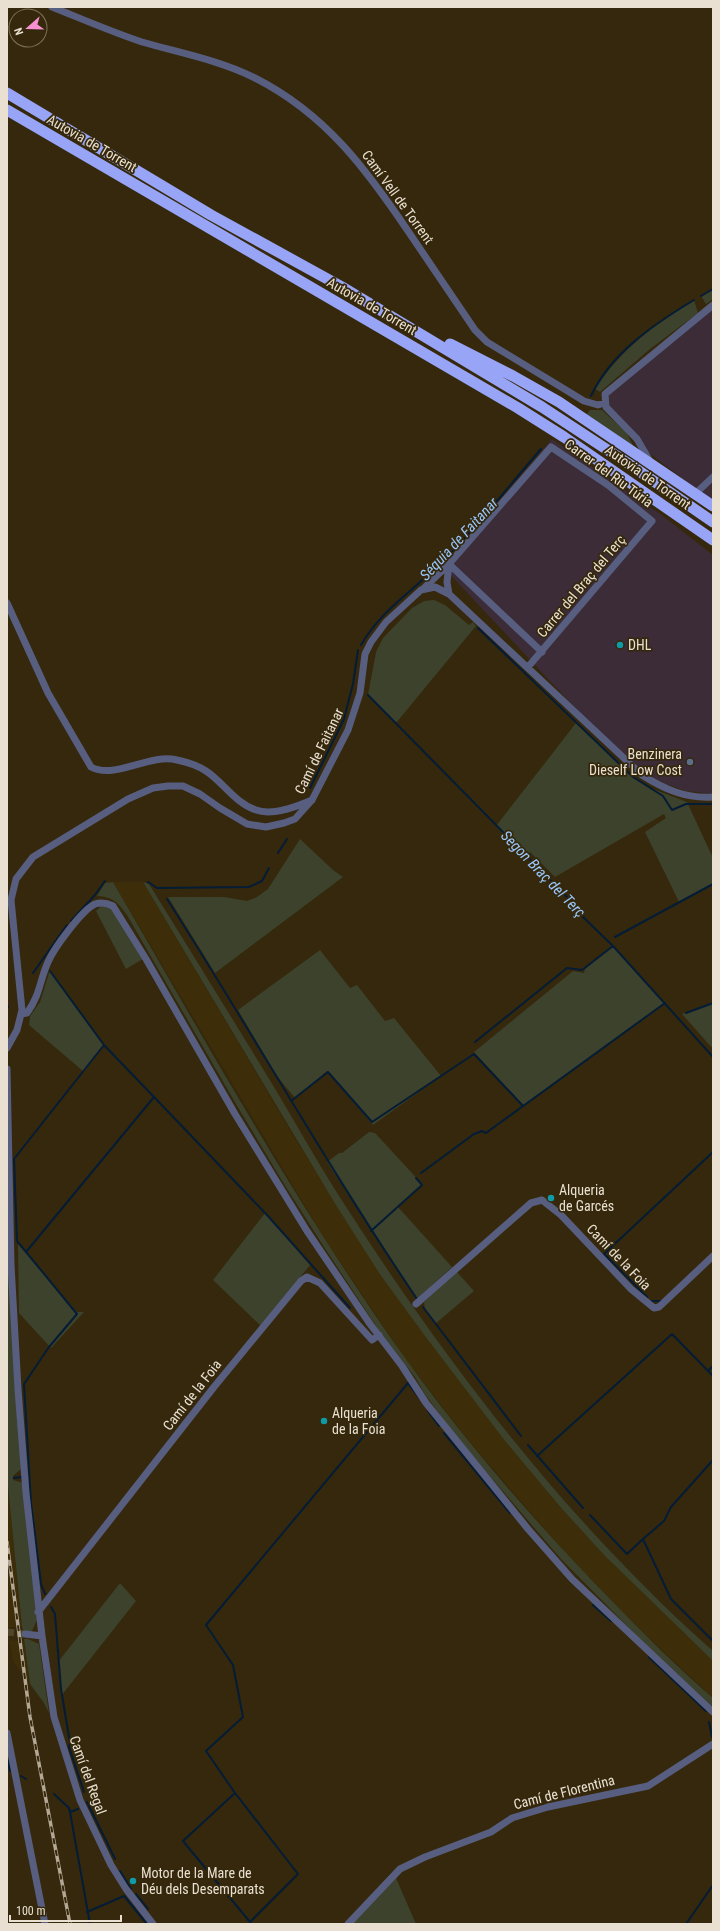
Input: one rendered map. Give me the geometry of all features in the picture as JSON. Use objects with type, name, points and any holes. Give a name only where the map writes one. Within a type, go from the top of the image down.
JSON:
[{"type":"highway","name":"Autovia de Torrent","points":[[7,94],[211,215],[342,287],[542,407],[629,464],[713,522]]},
{"type":"highway","name":"Autovia de Torrent","points":[[7,110],[518,408],[713,540]]},
{"type":"highway","points":[[342,287],[513,376],[559,402],[713,506]]},
{"type":"highway","points":[[630,483],[713,548]]},
{"type":"street","name":"Camí Vell de Torrent","points":[[52,7],[143,42],[196,56],[238,70],[256,78],[303,108],[348,149],[374,181],[475,330],[486,342],[584,401],[598,405],[604,403]]},
{"type":"street","points":[[652,465],[637,439],[606,407],[604,403],[605,394],[713,305]]},
{"type":"street","name":"Carrer del Riu Túria","points":[[551,447],[608,485],[652,521]]},
{"type":"street","name":"Camí de Faitanar","points":[[7,1048],[17,1030],[21,1014],[20,991],[12,930],[11,900],[16,879],[33,857],[128,799],[153,788],[183,786],[200,794],[242,822],[258,827],[266,827],[295,819],[304,811],[312,800],[348,730],[360,693],[365,654],[371,642],[386,622],[450,564],[551,447]]},
{"type":"street","points":[[696,494],[713,476]]},
{"type":"street","name":"Carrer del Braç del Terç","points":[[528,667],[652,521]]},
{"type":"street","points":[[449,594],[447,582],[450,564]]},
{"type":"street","points":[[450,564],[542,652]]},
{"type":"street","points":[[421,590],[435,587],[449,594],[642,774],[657,785],[682,794],[713,797]]},
{"type":"street","points":[[7,603],[48,693],[91,767],[97,770],[108,771],[152,760],[175,759],[205,770],[246,806],[256,810],[272,811],[290,808],[312,800]]},
{"type":"street","points":[[21,1014],[27,1013],[36,1000],[48,961],[69,930],[88,908],[96,904],[105,903],[113,906],[146,959],[235,1114],[306,1231],[445,1428],[528,1529],[572,1579],[713,1712]]},
{"type":"street","name":"Camí del Regal","points":[[7,1069],[11,1265],[26,1493],[38,1612],[54,1717],[80,1800],[111,1865],[126,1889],[153,1924]]},
{"type":"street","name":"Camí de la Foia","points":[[416,1304],[531,1202],[542,1200],[561,1215],[631,1289],[654,1308],[659,1307],[713,1256]]},
{"type":"street","name":"Camí de la Foia","points":[[38,1612],[214,1387],[301,1281],[307,1276],[320,1283],[372,1340],[378,1335]]},
{"type":"street","points":[[25,1634],[42,1636]]},
{"type":"street","points":[[7,1733],[45,1924]]},
{"type":"street","name":"Camí de Florentina","points":[[348,1924],[400,1869],[425,1857],[491,1832],[512,1818],[548,1808],[648,1786],[713,1744]]},
{"type":"shaded area","points":[[713,305],[713,502],[644,449],[606,407],[605,394]]},
{"type":"shaded area","points":[[552,439],[663,516],[713,555],[713,794],[686,791],[666,784],[647,774],[579,712],[443,567]]},
{"type":"shaded area","points":[[113,882],[143,882],[299,1145],[379,1273],[505,1441],[562,1509],[604,1555],[713,1661],[713,1698],[632,1622],[564,1551],[469,1441],[407,1361],[324,1238]]},
{"type":"shaded area","points":[[7,1477],[12,1530],[22,1627],[7,1627]]},
{"type":"shaded area","points":[[9,1640],[24,1641],[30,1684],[13,1662]]},
{"type":"green space","points":[[713,289],[713,299],[706,304],[701,296]]},
{"type":"green space","points":[[694,300],[698,313],[650,349],[600,392],[595,389],[616,362],[639,339],[665,319]]},
{"type":"green space","points":[[590,410],[602,410],[626,432],[633,445],[631,446],[586,415]]},
{"type":"green space","points":[[434,600],[445,605],[469,625],[473,622],[476,626],[396,723],[368,695],[376,652],[383,638],[412,608],[424,601]]},
{"type":"green space","points":[[576,723],[628,773],[648,787],[687,802],[713,858],[713,884],[679,902],[645,832],[666,818],[664,814],[555,877],[530,852],[527,856],[496,826]]},
{"type":"green space","points":[[300,839],[333,870],[343,877],[215,973],[168,897],[224,897],[247,901],[257,897],[268,889]]},
{"type":"green space","points":[[113,882],[208,1046],[306,1210],[401,1353],[457,1426],[516,1497],[622,1612],[673,1662],[713,1698],[713,1707],[637,1636],[561,1559],[458,1439],[424,1393],[415,1377],[378,1329],[284,1184],[233,1099],[127,915],[112,899],[97,896],[105,883]]},
{"type":"green space","points":[[143,882],[149,884],[264,1070],[334,1188],[417,1312],[461,1373],[507,1433],[556,1491],[658,1600],[713,1651],[713,1661],[604,1555],[562,1509],[505,1441],[425,1336],[379,1273],[334,1202]]},
{"type":"green space","points":[[101,906],[115,909],[143,959],[126,969],[96,911]]},
{"type":"green space","points":[[613,946],[665,1003],[524,1106],[474,1052],[573,971],[584,973],[585,969]]},
{"type":"green space","points":[[320,950],[350,988],[357,985],[385,1021],[394,1018],[441,1076],[373,1125],[327,1071],[295,1098],[276,1075],[238,1010]]},
{"type":"green space","points":[[50,970],[104,1046],[84,1072],[29,1025],[30,1016],[40,1002]]},
{"type":"green space","points":[[713,1002],[713,1049],[682,1014]]},
{"type":"green space","points":[[369,1132],[375,1133],[423,1185],[398,1207],[452,1267],[417,1299],[327,1162],[339,1153],[342,1153]]},
{"type":"green space","points":[[7,1208],[21,1469],[13,1476],[13,1480],[23,1483],[37,1620],[32,1631],[28,1632],[23,1630],[22,1627],[7,1477]]},
{"type":"green space","points":[[265,1213],[310,1265],[261,1326],[213,1280]]},
{"type":"green space","points":[[18,1244],[77,1312],[84,1312],[51,1348],[19,1313]]},
{"type":"green space","points":[[457,1272],[474,1291],[435,1324],[425,1310],[424,1302]]},
{"type":"green space","points":[[120,1583],[136,1601],[61,1696],[58,1662]]},
{"type":"green space","points":[[24,1639],[28,1639],[39,1644],[49,1713],[44,1703],[30,1684]]},
{"type":"green space","points":[[396,1878],[416,1924],[352,1924]]},
{"type":"waterway","name":"Séquia de Faitanar","points":[[701,296],[713,289]]},
{"type":"waterway","name":"Séquia de Faitanar","points":[[591,396],[610,366],[622,353],[649,330],[694,300]]},
{"type":"waterway","name":"Séquia de Faitanar","points":[[361,645],[378,621],[442,562],[468,535],[541,449]]},
{"type":"waterway","points":[[478,628],[633,777],[663,796],[672,810],[686,804],[713,804]]},
{"type":"waterway","name":"Séquia de Faitanar","points":[[310,788],[344,719],[353,684],[358,650]]},
{"type":"waterway","name":"Segon Braç del Terç","points":[[368,695],[566,896],[583,917],[613,946],[713,1057]]},
{"type":"waterway","name":"Séquia de Faitanar","points":[[278,853],[287,839]]},
{"type":"waterway","name":"Séquia de Faitanar","points":[[148,882],[157,888],[249,887],[262,881],[269,868]]},
{"type":"waterway","name":"Séquia de Faitanar","points":[[71,921],[95,895],[105,881]]},
{"type":"waterway","points":[[615,937],[713,884]]},
{"type":"waterway","points":[[167,899],[384,1250],[417,1299]]},
{"type":"waterway","name":"Séquia de Faitanar","points":[[33,973],[67,925]]},
{"type":"waterway","points":[[475,1042],[567,968],[582,970],[613,946]]},
{"type":"waterway","points":[[45,1594],[41,1584],[31,1503],[24,1384],[49,1347],[77,1314],[17,1241],[14,1159],[104,1045],[50,971]]},
{"type":"waterway","points":[[421,1173],[474,1134],[482,1131],[486,1133],[665,1003]]},
{"type":"waterway","points":[[686,1013],[713,1003]]},
{"type":"waterway","points":[[26,1252],[154,1097],[104,1045]]},
{"type":"waterway","points":[[291,1101],[328,1072],[372,1122],[474,1054],[523,1106]]},
{"type":"waterway","points":[[154,1097],[267,1215],[350,1308]]},
{"type":"waterway","points":[[647,1297],[604,1254],[713,1152]]},
{"type":"waterway","points":[[371,1231],[422,1185],[416,1178]]},
{"type":"waterway","points":[[650,1301],[661,1301]]},
{"type":"waterway","points":[[423,1307],[521,1436]]},
{"type":"waterway","points":[[537,1456],[672,1334],[713,1376]]},
{"type":"waterway","points":[[708,1371],[713,1366]]},
{"type":"waterway","points":[[251,1924],[250,1922],[298,1874],[235,1793],[206,1751],[243,1717],[233,1665],[206,1625],[408,1383],[420,1399]]},
{"type":"waterway","points":[[428,1411],[439,1426]]},
{"type":"waterway","points":[[444,1433],[510,1513]]},
{"type":"waterway","points":[[528,1445],[583,1508]]},
{"type":"waterway","points":[[643,1539],[664,1521],[671,1507],[713,1460]]},
{"type":"waterway","points":[[14,1478],[22,1477]]},
{"type":"waterway","points":[[590,1515],[627,1554],[643,1539],[671,1599],[713,1641]]},
{"type":"waterway","points":[[593,1605],[611,1621]]},
{"type":"waterway","points":[[51,1607],[55,1614],[61,1689],[70,1743],[69,1747],[84,1792]]},
{"type":"waterway","points":[[649,1657],[706,1711]]},
{"type":"waterway","points":[[709,1722],[712,1737]]},
{"type":"waterway","points":[[7,1757],[10,1771]]},
{"type":"waterway","points":[[21,1776],[26,1779]]},
{"type":"waterway","points":[[235,1793],[183,1841],[250,1922]]},
{"type":"waterway","points":[[54,1794],[69,1808],[70,1812],[78,1809]]},
{"type":"waterway","points":[[87,1802],[115,1859]]},
{"type":"waterway","points":[[70,1812],[90,1924]]},
{"type":"waterway","points":[[120,1871],[131,1889]]},
{"type":"waterway","points":[[686,1924],[713,1885]]},
{"type":"waterway","points":[[136,1894],[148,1909]]},
{"type":"waterway","points":[[87,1912],[124,1896],[147,1924]]},
{"type":"tunnel","points":[[7,1632],[25,1634]]},
{"type":"railway","points":[[7,1542],[30,1717],[70,1924]]},
{"type":"place","name":"DHL","points":[[620,645]]},
{"type":"place","name":"Benzinera Dieself Low Cost","points":[[690,762]]},
{"type":"place","name":"Alqueria de Garcés","points":[[551,1198]]},
{"type":"place","name":"Alqueria de la Foia","points":[[324,1421]]},
{"type":"place","name":"Motor de la Mare de Déu dels Desemparats","points":[[133,1881]]}]
